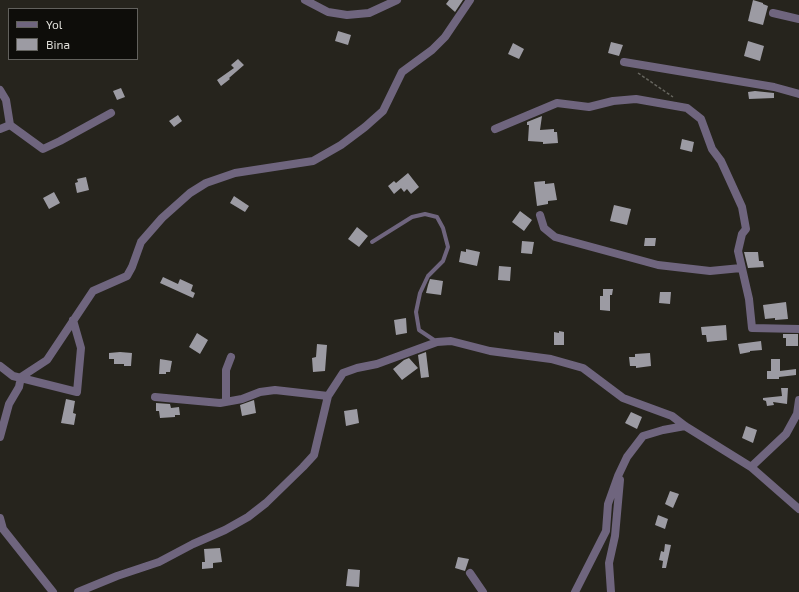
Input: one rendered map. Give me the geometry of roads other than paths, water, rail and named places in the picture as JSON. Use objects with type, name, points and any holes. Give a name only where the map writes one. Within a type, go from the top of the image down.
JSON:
[{"type":"street","points":[[305,0],[328,12],[347,15],[368,13],[397,0]]},
{"type":"street","points":[[0,437],[8,404],[19,387],[21,377],[47,360],[93,291],[128,276],[141,242],[162,218],[190,193],[206,183],[235,173],[312,161],[341,145],[365,128],[383,111],[402,72],[432,50],[445,37],[470,0]]},
{"type":"street","points":[[773,13],[799,19]]},
{"type":"street","points":[[624,62],[766,86],[799,94]]},
{"type":"street","points":[[0,90],[6,100],[10,125],[43,149],[111,113]]},
{"type":"street","points":[[495,129],[557,103],[589,107],[612,101],[636,99],[687,108],[701,119],[712,149],[721,161],[742,207],[746,229],[742,234],[738,251],[749,299],[752,328],[799,330]]},
{"type":"street","points":[[0,129],[10,125]]},
{"type":"street","points":[[540,215],[544,228],[555,237],[658,264],[710,271],[741,268]]},
{"type":"street","points":[[0,366],[13,376],[77,392],[81,348],[73,320]]},
{"type":"street","points":[[78,592],[159,562],[193,544],[225,530],[248,517],[266,503],[314,455],[328,396],[343,373],[357,368],[377,364],[438,342],[451,341],[490,351],[551,359],[583,368],[623,398],[672,416],[685,426],[751,468],[799,509]]},
{"type":"street","points":[[226,402],[226,370],[231,357]]},
{"type":"street","points":[[155,398],[220,403],[242,400],[260,392],[275,390],[328,396]]},
{"type":"street","points":[[751,468],[786,434],[797,414],[799,400]]},
{"type":"street","points":[[575,592],[606,531],[608,504],[627,456],[643,436],[663,430],[685,426]]},
{"type":"street","points":[[611,592],[609,563],[615,536],[621,479],[618,476]]},
{"type":"street","points":[[0,518],[3,529],[53,592]]},
{"type":"street","points":[[470,573],[483,592]]},
{"type":"lane","points":[[372,242],[412,217],[425,214],[437,217],[443,228],[448,247],[442,261],[428,276],[420,293],[416,312],[418,330],[438,342]]}]
